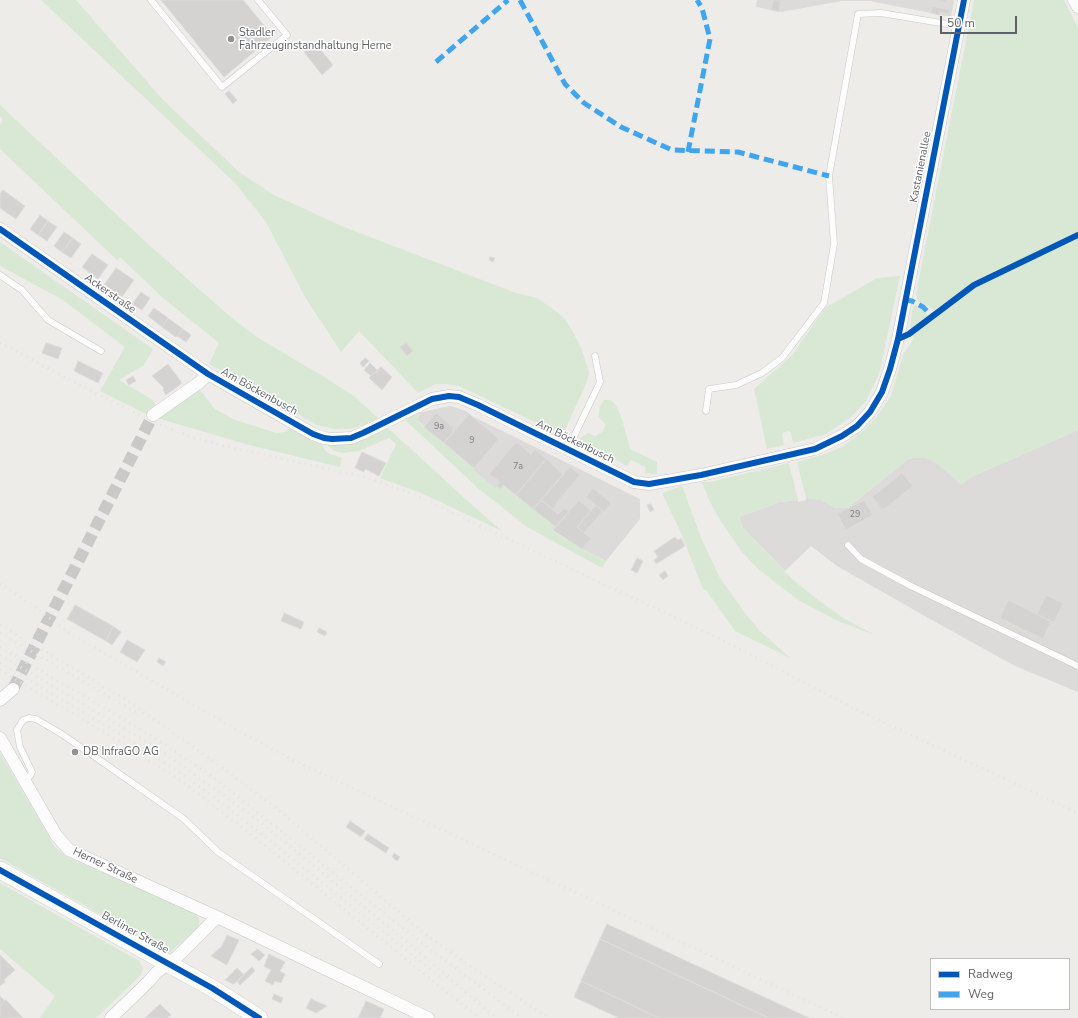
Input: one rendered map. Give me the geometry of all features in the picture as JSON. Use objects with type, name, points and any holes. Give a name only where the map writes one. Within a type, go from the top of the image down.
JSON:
[{"type":"main road","name":"Berliner Straße","points":[[0,870],[212,988],[259,1018]]},
{"type":"street","name":"Kastanienallee","points":[[898,339],[964,0]]},
{"type":"street","points":[[1074,0],[1078,7]]},
{"type":"street","name":"Ackerstraße","points":[[0,229],[208,374]]},
{"type":"street","name":"Am Böckenbusch","points":[[208,374],[313,434],[332,439],[351,438],[427,401],[449,396],[459,397],[568,448],[634,482],[649,484],[701,475],[815,448],[842,436],[857,426],[870,412],[882,392],[898,339]]},
{"type":"street","points":[[153,415],[200,382],[208,374]]},
{"type":"street","points":[[0,700],[13,689]]},
{"type":"street","name":"Herner Straße","points":[[0,738],[56,835],[69,850],[217,917],[428,1018]]},
{"type":"street","points":[[111,1018],[148,982],[156,972],[168,963],[217,917]]},
{"type":"lane","points":[[151,0],[222,87],[287,34],[258,0]]},
{"type":"lane","points":[[706,411],[709,389],[736,385],[762,373],[782,358],[824,303],[834,244],[829,176],[858,14],[881,13],[959,26]]},
{"type":"lane","points":[[0,275],[22,290],[48,320],[101,351]]},
{"type":"lane","points":[[568,448],[600,382],[595,356]]},
{"type":"lane","points":[[848,545],[861,559],[910,586],[1078,666]]},
{"type":"lane","points":[[25,781],[32,772],[20,747],[17,730],[23,720],[29,718],[36,719],[60,733],[184,819],[218,852],[379,964]]},
{"type":"shaded area","points":[[757,0],[954,0],[951,17],[870,1],[842,1],[781,12],[756,7]]},
{"type":"shaded area","points":[[450,406],[466,411],[472,416],[640,499],[640,519],[606,561],[582,549],[553,530],[556,527],[504,486],[501,489],[495,488],[473,470],[474,468],[417,420],[419,417],[418,413]]},
{"type":"shaded area","points":[[1078,430],[1078,692],[1015,666],[837,566],[811,546],[785,571],[743,528],[739,517],[780,502],[798,500],[798,502],[806,500],[806,498],[821,500],[836,508],[848,508],[908,459],[913,458],[926,458],[936,462],[961,484],[971,477]]},
{"type":"green space","points":[[41,0],[76,0],[163,100],[238,171],[274,195],[344,227],[516,293],[537,298],[557,312],[566,320],[581,347],[589,372],[587,382],[564,432],[558,433],[459,386],[436,384],[418,393],[359,331],[341,352],[305,297],[266,222],[236,184]]},
{"type":"green space","points":[[974,0],[1064,0],[1078,28],[1078,233],[972,284],[934,310],[918,301],[916,294]]},
{"type":"green space","points":[[0,105],[148,244],[233,319],[260,339],[355,397],[379,419],[368,424],[349,429],[334,429],[317,425],[209,364],[219,343],[163,298],[120,257],[117,260],[0,149],[0,125],[3,120],[0,116]]},
{"type":"green space","points":[[1078,238],[1078,430],[971,477],[960,484],[936,462],[926,458],[913,458],[908,459],[848,508],[836,508],[821,500],[806,498],[797,462],[825,454],[842,447],[863,431],[875,419],[891,396],[903,355],[914,338],[912,335],[973,288]]},
{"type":"green space","points":[[0,242],[153,349],[144,365],[119,380],[153,400],[156,406],[146,414],[100,391],[125,347],[63,300],[0,266]]},
{"type":"green space","points":[[900,276],[879,374],[866,401],[851,417],[826,434],[793,443],[790,431],[782,433],[784,445],[767,449],[754,389],[792,355],[825,308],[877,278]]},
{"type":"green space","points":[[915,305],[926,312],[928,316],[912,329],[910,327],[913,306]]},
{"type":"green space","points":[[199,389],[215,409],[235,420],[277,433],[284,432],[291,428],[322,442],[324,449],[328,453],[342,458],[340,467],[249,445],[157,418]]},
{"type":"green space","points":[[604,400],[610,400],[616,405],[622,419],[630,449],[657,462],[657,474],[645,473],[646,467],[631,460],[627,466],[579,439],[588,433],[595,436],[602,432],[606,425],[599,417],[599,412],[600,406]]},
{"type":"green space","points":[[418,412],[419,417],[417,421],[474,468],[473,470],[495,488],[497,486],[501,489],[503,485],[556,527],[553,531],[582,549],[606,561],[602,568],[527,527],[479,489],[404,419]]},
{"type":"green space","points":[[388,428],[502,531],[421,493],[380,478],[396,444],[389,438],[359,451],[343,453],[334,451],[326,444],[376,432],[378,433]]},
{"type":"green space","points":[[789,463],[798,500],[780,502],[739,517],[743,528],[791,578],[818,600],[845,619],[875,635],[838,621],[798,600],[757,568],[743,553],[721,522],[710,502],[702,482],[710,482]]},
{"type":"green space","points":[[682,486],[702,540],[720,578],[744,612],[759,630],[790,658],[735,631],[706,590],[703,589],[680,531],[662,493]]},
{"type":"green space","points":[[0,753],[55,847],[59,851],[69,858],[193,912],[199,918],[199,927],[169,953],[0,858]]},
{"type":"green space","points":[[0,883],[139,961],[143,969],[141,975],[96,1018],[40,1018],[55,996],[0,949]]},
{"type":"building","name":"Stadler Fahrzeuginstandhaltung Herne","points":[[161,0],[243,0],[273,36],[224,77]]},
{"type":"building","points":[[773,0],[781,0],[779,12],[771,10]]},
{"type":"building","points":[[934,0],[947,0],[946,3]]},
{"type":"building","points":[[932,6],[950,10],[949,14],[939,12],[939,15],[931,13]]},
{"type":"building","points":[[315,43],[333,65],[322,75],[304,52]]},
{"type":"building","points":[[229,91],[237,100],[233,104],[225,94]]},
{"type":"building","points":[[3,190],[25,206],[16,219],[0,208],[0,194]]},
{"type":"building","points":[[40,215],[48,221],[38,235],[30,229]]},
{"type":"building","points":[[48,221],[57,227],[47,241],[38,235]]},
{"type":"building","points":[[64,232],[73,238],[62,252],[54,246]]},
{"type":"building","points":[[73,238],[81,244],[71,258],[62,252]]},
{"type":"building","points":[[92,254],[108,265],[98,279],[82,267]]},
{"type":"building","points":[[490,257],[495,258],[493,262],[489,260]]},
{"type":"building","points":[[116,268],[134,280],[122,297],[104,285]]},
{"type":"building","points":[[141,292],[150,298],[142,310],[132,304]]},
{"type":"building","points":[[154,308],[168,318],[162,327],[148,316]]},
{"type":"building","points":[[168,318],[183,329],[176,337],[162,327]]},
{"type":"building","points":[[183,329],[191,335],[186,342],[177,336]]},
{"type":"building","points":[[46,343],[62,348],[58,359],[42,353]]},
{"type":"building","points":[[406,343],[413,351],[407,356],[400,347]]},
{"type":"building","points":[[365,358],[369,361],[363,367],[360,363]]},
{"type":"building","points":[[78,361],[103,373],[98,383],[74,371]]},
{"type":"building","points":[[370,363],[378,371],[371,376],[364,370]]},
{"type":"building","points":[[168,364],[182,383],[166,395],[163,390],[164,388],[152,376]]},
{"type":"building","points":[[381,367],[392,377],[382,390],[369,378]]},
{"type":"building","points":[[133,376],[136,381],[129,385],[126,380]]},
{"type":"building","points":[[436,413],[454,428],[452,431],[454,432],[444,443],[424,427]]},
{"type":"building","points":[[469,414],[499,439],[474,468],[444,443]]},
{"type":"building","points":[[516,442],[531,454],[535,449],[546,459],[516,495],[503,485],[501,489],[497,486],[500,482],[489,474]]},
{"type":"building","points":[[362,452],[386,463],[379,476],[365,469],[364,472],[355,468]]},
{"type":"building","points":[[546,459],[563,474],[533,509],[516,495]]},
{"type":"building","points":[[570,467],[580,475],[557,502],[554,510],[541,500]]},
{"type":"building","points":[[902,473],[913,486],[883,510],[872,497]]},
{"type":"building","points":[[593,488],[611,503],[604,512],[586,497]]},
{"type":"building","points":[[541,500],[558,514],[564,508],[569,512],[556,527],[533,509]]},
{"type":"building","points":[[579,500],[591,511],[577,527],[591,539],[582,549],[553,530]]},
{"type":"building","points":[[864,500],[873,515],[846,530],[837,514]]},
{"type":"building","points":[[651,504],[654,510],[650,512],[647,505]]},
{"type":"building","points":[[596,505],[603,511],[584,533],[577,527]]},
{"type":"building","points":[[675,537],[678,540],[681,538],[685,546],[656,564],[654,560],[658,557],[654,551]]},
{"type":"building","points":[[637,558],[643,561],[637,573],[631,570]]},
{"type":"building","points":[[665,571],[668,576],[663,580],[659,575]]},
{"type":"building","points":[[1046,595],[1063,603],[1054,623],[1037,614]]},
{"type":"building","points":[[1008,600],[1051,621],[1043,639],[1000,618]]},
{"type":"building","points":[[75,605],[113,626],[106,641],[67,619]]},
{"type":"building","points":[[284,613],[304,622],[301,629],[281,621]]},
{"type":"building","points":[[113,626],[121,632],[112,645],[106,641]]},
{"type":"building","points":[[319,628],[327,632],[325,636],[317,632]]},
{"type":"building","points":[[127,640],[145,650],[137,662],[120,652]]},
{"type":"building","points":[[159,658],[166,662],[163,666],[157,662]]},
{"type":"building","points":[[350,821],[365,831],[361,837],[346,827]]},
{"type":"building","points":[[368,834],[389,848],[386,853],[364,839]]},
{"type":"building","points":[[394,853],[400,857],[397,861],[392,857]]},
{"type":"building","points":[[607,924],[809,1018],[769,1018],[600,939]]},
{"type":"building","points":[[227,935],[239,940],[227,965],[211,956],[222,946]]},
{"type":"building","points":[[600,939],[769,1018],[659,1018],[581,981]]},
{"type":"building","points":[[257,949],[265,955],[259,961],[251,954]]},
{"type":"building","points":[[269,954],[285,962],[280,971],[285,974],[281,983],[275,981],[273,985],[265,981],[271,970],[264,966]]},
{"type":"building","points":[[0,955],[15,970],[0,986]]},
{"type":"building","points":[[252,967],[255,971],[240,985],[237,981]]},
{"type":"building","points":[[237,968],[244,975],[233,984],[225,980]]},
{"type":"building","points":[[581,981],[659,1018],[619,1018],[574,997]]},
{"type":"building","points":[[274,994],[283,998],[281,1003],[272,999]]},
{"type":"building","points":[[0,996],[5,1001],[0,1006]]},
{"type":"building","points":[[311,999],[327,1006],[316,1013],[306,1008]]},
{"type":"building","points":[[6,1000],[23,1018],[0,1018],[0,1006]]},
{"type":"building","points":[[366,1001],[384,1009],[380,1018],[358,1018]]},
{"type":"building","points":[[160,1004],[171,1015],[167,1018],[145,1018]]},
{"type":"tunnel","points":[[13,689],[153,415]]},
{"type":"railway","points":[[0,343],[158,424],[192,437],[229,447],[365,477],[411,493],[718,638],[849,706],[1078,813]]},
{"type":"railway","points":[[0,584],[31,604],[71,634],[249,737],[295,761],[843,1018]]},
{"type":"railway","points":[[0,625],[125,699],[212,760],[277,809],[424,933],[473,968],[549,1018]]},
{"type":"railway","points":[[0,633],[137,713]]},
{"type":"railway","points":[[0,647],[147,733],[209,774],[409,933],[522,1018]]},
{"type":"railway","points":[[0,655],[154,746],[254,817],[407,942],[496,1018]]},
{"type":"railway","points":[[0,663],[130,740],[186,777],[230,809],[440,977]]},
{"type":"railway","points":[[0,670],[127,746],[183,782],[258,840],[479,1018]]},
{"type":"marked path","points":[[436,62],[508,0]]},
{"type":"marked path","points":[[520,0],[565,84],[584,103],[621,127],[672,150],[738,152],[829,176]]},
{"type":"marked path","points":[[688,152],[710,39],[702,8],[697,0]]},
{"type":"marked path","points":[[905,300],[912,301],[923,307],[933,317]]},
{"type":"cycle path","points":[[0,229],[208,374],[313,434],[324,438],[351,438],[432,399],[449,396],[459,397],[478,405],[634,482],[649,484],[701,475],[815,449],[842,436],[857,426],[870,412],[882,392],[890,369],[898,339],[964,0]]},
{"type":"cycle path","points":[[898,339],[909,334],[974,285],[1078,235]]},
{"type":"cycle path","points":[[0,870],[212,988],[259,1018]]},
{"type":"place","name":"Stadler Fahrzeuginstandhaltung Herne","points":[[231,39]]},
{"type":"place","name":"DB InfraGO AG","points":[[75,752]]}]
